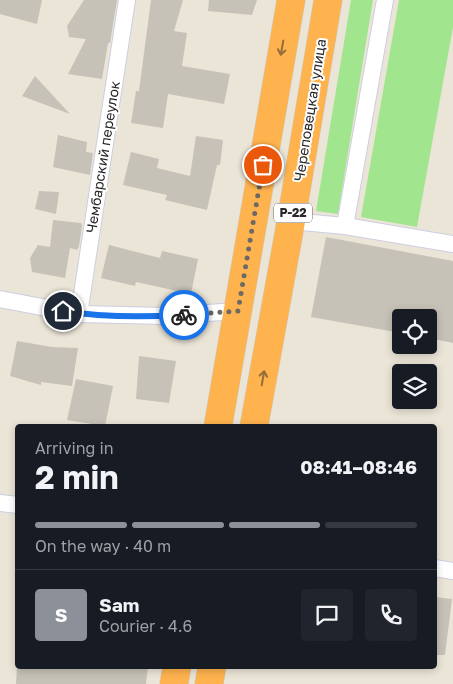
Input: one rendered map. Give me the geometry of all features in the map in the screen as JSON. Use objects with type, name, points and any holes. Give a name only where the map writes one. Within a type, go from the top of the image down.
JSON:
[{"type":"highway","name":"Р-22","points":[[218,424],[291,0]]},
{"type":"highway","name":"Череповецкая улица","points":[[254,424],[328,0]]},
{"type":"highway","points":[[174,684],[176,669]]},
{"type":"highway","points":[[209,684],[212,669]]},
{"type":"street","name":"Чембарский переулок","points":[[79,314],[127,0]]},
{"type":"street","points":[[345,226],[385,0]]},
{"type":"street","points":[[291,221],[345,226],[453,244]]},
{"type":"street","points":[[0,299],[79,314],[164,316],[238,311]]},
{"type":"street","points":[[0,502],[15,504]]},
{"type":"street","points":[[437,568],[453,571]]},
{"type":"green space","points":[[351,0],[373,0],[338,214],[316,211]]},
{"type":"green space","points":[[399,0],[453,0],[453,27],[417,227],[361,217]]},
{"type":"building","points":[[0,0],[42,0],[37,24],[0,14]]},
{"type":"building","points":[[84,0],[117,0],[102,79],[68,74],[86,39],[69,37],[67,26]]},
{"type":"building","points":[[151,0],[183,0],[174,31],[187,33],[182,66],[230,74],[224,104],[168,94],[163,128],[131,123],[136,91],[139,91]]},
{"type":"building","points":[[209,0],[257,0],[252,15],[208,11]]},
{"type":"building","points":[[35,76],[70,114],[22,96]]},
{"type":"building","points":[[58,135],[87,142],[86,152],[93,153],[90,175],[53,167]]},
{"type":"building","points":[[196,136],[223,140],[220,165],[217,165],[207,210],[165,200],[167,195],[123,185],[131,152],[159,159],[157,168],[190,176]]},
{"type":"building","points":[[39,191],[59,192],[56,214],[35,209]]},
{"type":"building","points":[[53,220],[81,223],[82,226],[77,250],[70,248],[65,278],[32,272],[30,258],[38,245],[50,247]]},
{"type":"building","points":[[326,237],[453,261],[453,343],[437,340],[437,309],[392,309],[392,331],[311,317]]},
{"type":"building","points":[[109,245],[160,258],[162,251],[198,259],[191,294],[136,282],[135,286],[101,278]]},
{"type":"building","points":[[17,341],[52,347],[78,348],[72,386],[41,382],[41,385],[10,376]]},
{"type":"building","points":[[139,356],[176,361],[169,403],[136,399]]},
{"type":"building","points":[[76,379],[113,386],[105,424],[67,420]]},
{"type":"building","points":[[437,597],[452,599],[445,655],[437,655]]},
{"type":"building","points":[[17,669],[148,669],[146,684],[16,684]]},
{"type":"way so far","points":[[184,315],[238,311],[263,165]]},
{"type":"route","points":[[63,311],[79,314],[184,315]]}]
